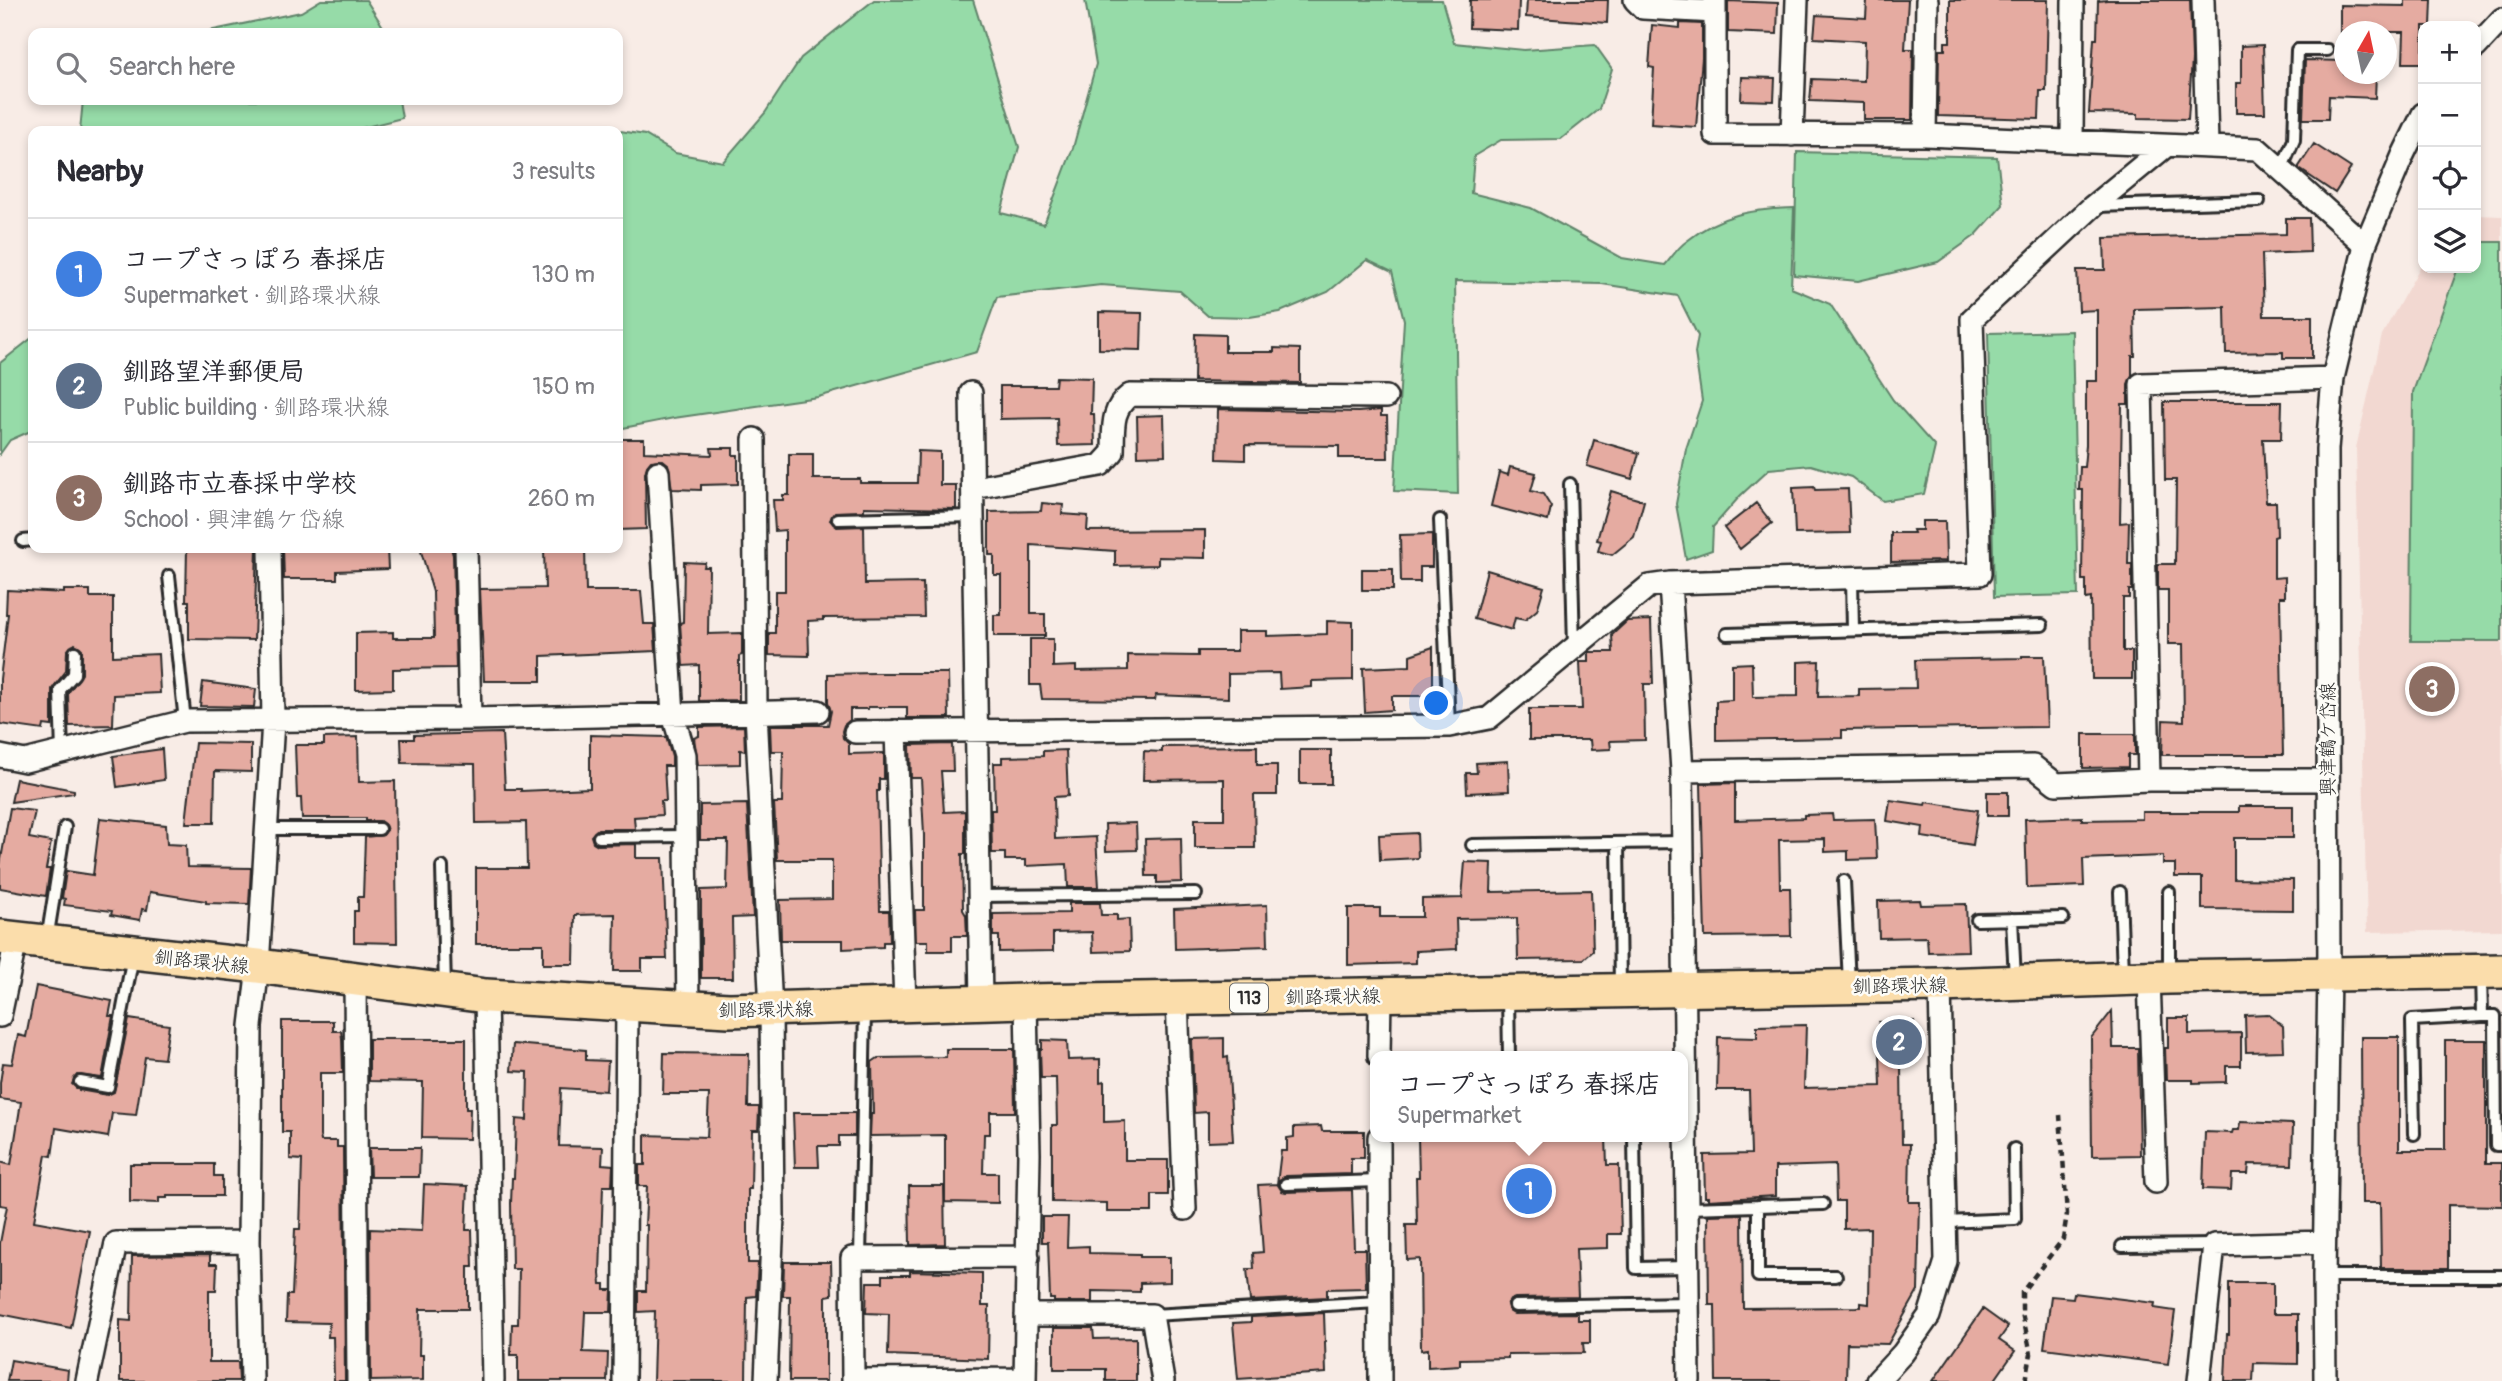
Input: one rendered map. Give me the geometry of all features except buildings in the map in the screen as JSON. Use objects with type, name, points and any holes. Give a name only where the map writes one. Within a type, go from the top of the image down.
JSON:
[{"type":"main road","name":"釧路環状線","points":[[21,940],[258,966],[486,996],[688,1009],[771,1010],[1026,1001],[1940,985],[2492,971]]},
{"type":"street","points":[[1636,0],[1643,8],[1715,6],[1715,134],[1925,135],[2258,149],[2365,245]]},
{"type":"street","points":[[1792,135],[1797,0]]},
{"type":"street","points":[[1925,135],[1927,0]]},
{"type":"street","points":[[2072,140],[2073,0]]},
{"type":"street","points":[[2203,0],[2207,145]]},
{"type":"street","points":[[2481,42],[2502,19]]},
{"type":"street","name":"興津鶴ケ岱線","points":[[2325,1381],[2324,1242],[2329,974],[2327,449],[2333,378],[2365,245],[2418,124]]},
{"type":"street","points":[[855,732],[1449,726],[1489,718],[1649,586],[1670,583],[1980,574],[1972,319],[2093,206],[2165,146]]},
{"type":"street","points":[[2149,780],[2141,384],[2333,378]]},
{"type":"street","points":[[971,393],[981,1003]]},
{"type":"street","points":[[974,488],[1101,465],[1113,452],[1115,418],[1119,404],[1130,395],[1386,397]]},
{"type":"street","points":[[754,439],[756,712],[771,1010],[774,1216],[766,1381]]},
{"type":"street","points":[[658,472],[673,715],[685,755],[688,1009]]},
{"type":"street","points":[[252,1381],[249,1242],[251,1026],[258,966],[273,721],[270,553]]},
{"type":"street","points":[[466,553],[470,719]]},
{"type":"street","points":[[1670,583],[1682,771],[1685,1051]]},
{"type":"street","points":[[0,756],[24,761],[185,721],[470,719],[817,711]]},
{"type":"street","points":[[896,731],[905,1005]]},
{"type":"street","points":[[1682,771],[2033,766],[2056,784],[2149,780],[2327,780]]},
{"type":"street","points":[[0,1016],[21,940]]},
{"type":"street","points":[[2147,978],[2156,1182]]},
{"type":"street","points":[[355,980],[358,1381]]},
{"type":"street","points":[[1877,1381],[1903,1353],[1929,1316],[1946,1261],[1940,985]]},
{"type":"street","points":[[1379,1051],[1380,995]]},
{"type":"street","points":[[486,996],[493,1381]]},
{"type":"street","points":[[1177,999],[1185,1209]]},
{"type":"street","points":[[1026,1001],[1029,1154],[1028,1257],[1025,1380],[853,1380],[852,1258],[1028,1257]]},
{"type":"street","points":[[624,1381],[627,1005]]},
{"type":"street","points":[[1379,1142],[1380,1381]]},
{"type":"street","points":[[1687,1142],[1689,1381]]},
{"type":"street","points":[[87,1381],[116,1243],[249,1242]]},
{"type":"street","points":[[2199,1381],[2214,1245],[2324,1242]]},
{"type":"street","points":[[1026,1315],[1152,1315],[1163,1381]]},
{"type":"lane","points":[[2281,170],[2294,140],[2297,50],[2327,50]]},
{"type":"lane","points":[[2093,206],[2259,201]]},
{"type":"lane","points":[[1570,484],[1574,648]]},
{"type":"lane","points":[[838,519],[974,516]]},
{"type":"lane","points":[[1440,520],[1449,726]]},
{"type":"lane","points":[[169,576],[185,721]]},
{"type":"lane","points":[[1852,578],[1853,630]]},
{"type":"lane","points":[[1727,634],[2042,625]]},
{"type":"lane","points":[[62,753],[60,690],[74,674],[75,652]]},
{"type":"lane","points":[[21,940],[65,827]]},
{"type":"lane","points":[[267,829],[379,829]]},
{"type":"lane","points":[[599,837],[686,836]]},
{"type":"lane","points":[[1472,845],[1683,842]]},
{"type":"lane","points":[[1618,843],[1620,990]]},
{"type":"lane","points":[[442,867],[445,991]]},
{"type":"lane","points":[[1844,881],[1849,986]]},
{"type":"lane","points":[[2120,892],[2147,978]]},
{"type":"lane","points":[[2147,978],[2169,892]]},
{"type":"lane","points":[[979,896],[1196,894]]},
{"type":"lane","points":[[1977,920],[2063,918]]},
{"type":"lane","points":[[2012,919],[2015,982]]},
{"type":"lane","points":[[80,1082],[108,1087],[133,954]]},
{"type":"lane","points":[[2482,1016],[2492,971]]},
{"type":"lane","points":[[1508,992],[1509,1051]]},
{"type":"lane","points":[[860,1258],[865,1007]]},
{"type":"lane","points":[[2414,1134],[2412,1020],[2495,1016],[2496,1145],[2502,1145]]},
{"type":"lane","points":[[1634,1142],[1636,1268],[1688,1267]]},
{"type":"lane","points":[[1945,1222],[2015,1220],[2014,1149]]},
{"type":"lane","points":[[1286,1184],[1379,1181]]},
{"type":"lane","points":[[1688,1208],[1822,1204]]},
{"type":"lane","points":[[1758,1206],[1758,1276],[1836,1276]]},
{"type":"lane","points":[[2122,1246],[2214,1245]]},
{"type":"lane","points":[[2324,1276],[2502,1276]]},
{"type":"lane","points":[[1152,1315],[1378,1302]]},
{"type":"lane","points":[[1515,1306],[1689,1303]]},
{"type":"path","points":[[2026,1381],[2031,1354],[2022,1313],[2022,1292],[2063,1239],[2067,1214],[2060,1115]]},
{"type":"shaded area","points":[[2481,215],[2502,216],[2502,930],[2367,932],[2356,448],[2382,335],[2418,271],[2481,273]]},
{"type":"green space","points":[[321,0],[366,0],[384,28],[223,28],[301,12]]},
{"type":"green space","points":[[874,0],[973,0],[1019,147],[1001,213],[1044,224],[1073,148],[1096,64],[1085,0],[1442,0],[1454,43],[1524,50],[1595,45],[1612,69],[1599,109],[1561,139],[1501,140],[1474,156],[1471,193],[1531,208],[1622,258],[1665,265],[1684,243],[1725,219],[1751,212],[1794,208],[1791,288],[1830,304],[1893,400],[1935,447],[1924,494],[1883,501],[1851,477],[1811,465],[1769,469],[1740,496],[1713,527],[1712,550],[1686,559],[1676,504],[1686,449],[1702,401],[1695,353],[1698,336],[1678,296],[1602,284],[1455,281],[1458,494],[1394,491],[1404,320],[1392,272],[1367,260],[1328,292],[1280,312],[1250,317],[1208,316],[1180,291],[1101,285],[997,297],[977,352],[818,397],[623,428],[623,131],[645,135],[675,153],[723,162],[765,113],[801,58]]},
{"type":"green space","points":[[83,105],[400,105],[402,118],[370,126],[80,126]]},
{"type":"green space","points":[[1797,152],[1997,157],[2003,205],[1976,235],[1938,262],[1858,281],[1794,275]]},
{"type":"green space","points":[[2481,242],[2502,242],[2502,641],[2411,641],[2413,392],[2456,273],[2481,273]]},
{"type":"green space","points":[[2072,331],[2078,595],[1994,597],[1988,333]]},
{"type":"green space","points":[[28,341],[28,432],[10,440],[0,454],[0,363]]},
{"type":"place","name":"釧路市立春採中学校","points":[[2432,689]]},
{"type":"place","name":"釧路望洋郵便局","points":[[1899,1042]]},
{"type":"place","name":"コープさっぽろ 春採店","points":[[1529,1191]]}]
